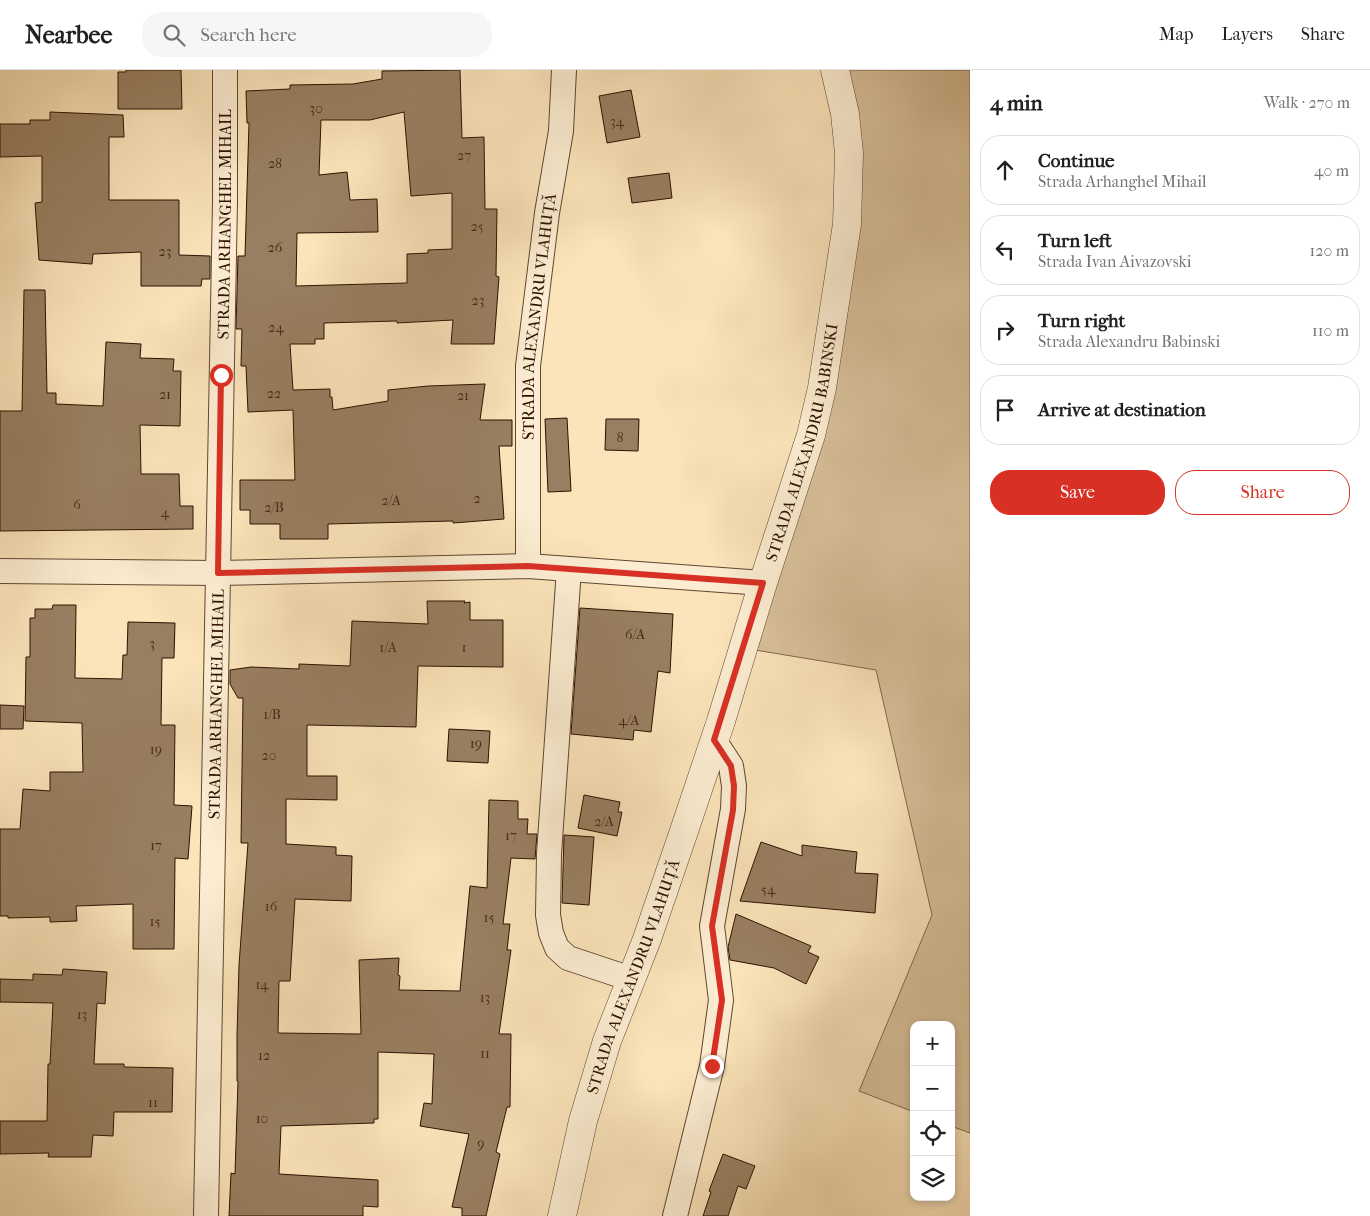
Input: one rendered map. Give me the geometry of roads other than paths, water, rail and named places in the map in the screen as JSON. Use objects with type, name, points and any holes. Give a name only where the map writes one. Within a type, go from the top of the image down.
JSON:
[{"type":"street","name":"STRADA ARHANGHEL MIHAIL","points":[[206,1216],[225,70]]},
{"type":"street","name":"STRADA АLEXANDRU VLAHUȚĂ","points":[[528,566],[528,366],[548,212],[561,131],[564,70]]},
{"type":"street","name":"STRADA ALEXANDRU BABINSKI","points":[[714,740],[811,435],[822,388],[847,224],[850,153],[845,114],[835,70]]},
{"type":"street","points":[[0,571],[218,573],[528,566],[763,583]]},
{"type":"street","points":[[569,569],[549,854],[548,915],[551,933],[558,948],[568,958],[631,979]]},
{"type":"street","points":[[676,1216],[712,1066],[722,1000],[712,926],[733,810],[734,786],[731,766],[714,740]]},
{"type":"street","name":"STRADA АLEXANDRU VLAHUȚĂ","points":[[562,1216],[594,1081],[607,1041],[650,930],[714,740]]}]
